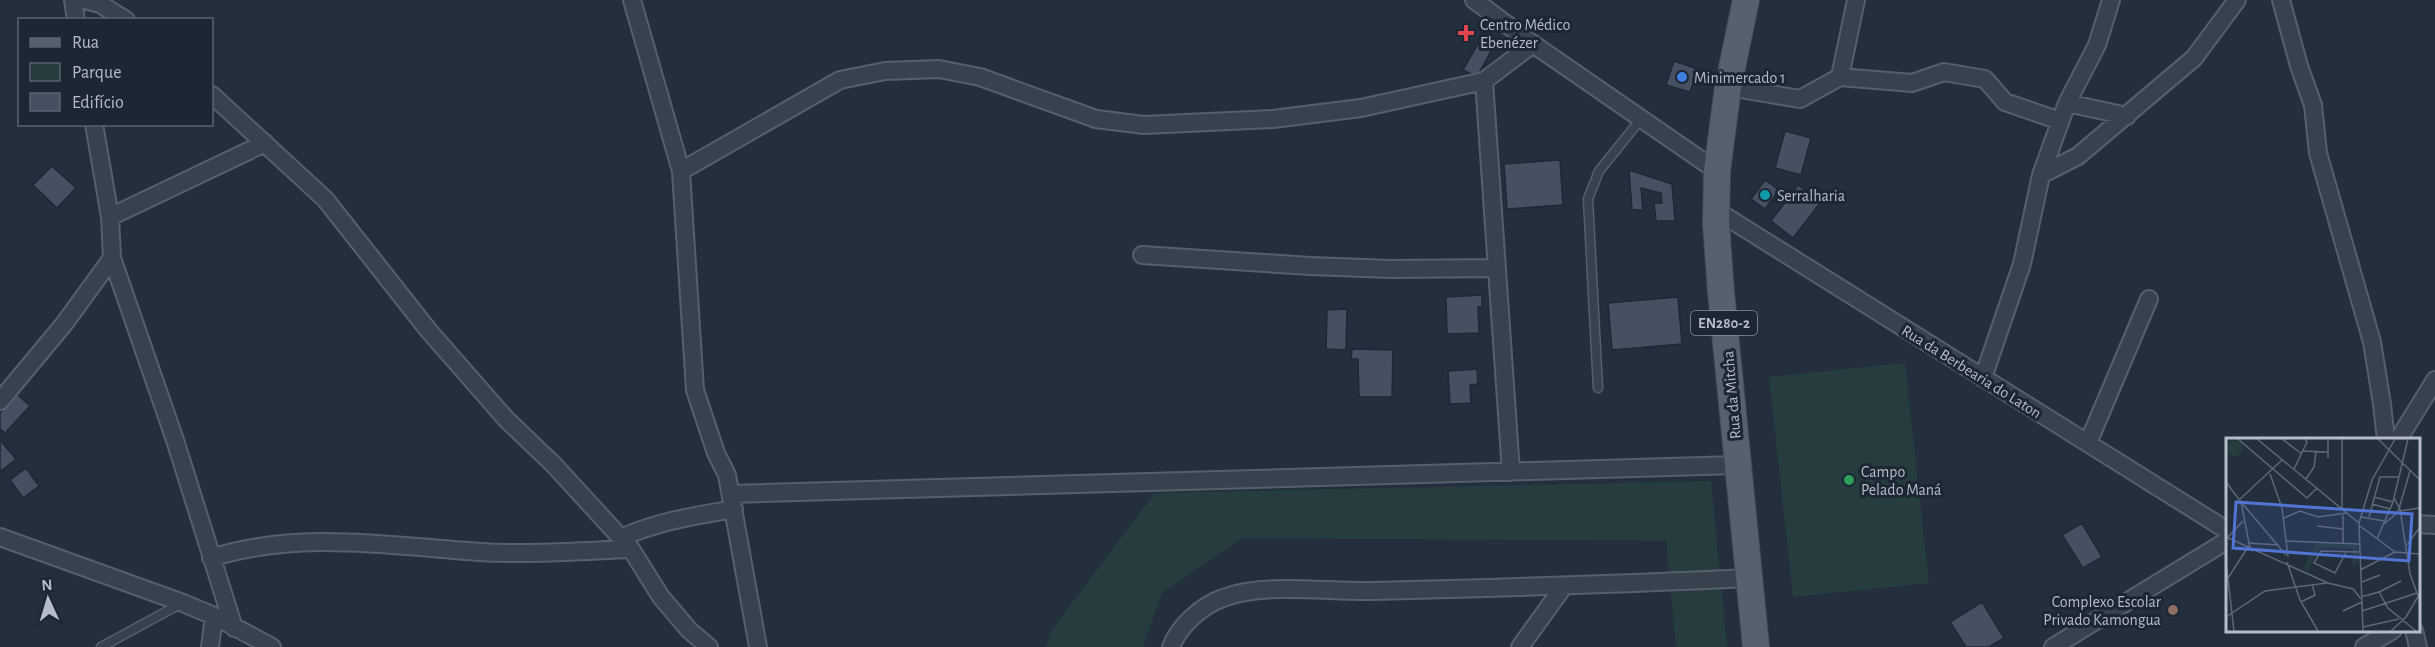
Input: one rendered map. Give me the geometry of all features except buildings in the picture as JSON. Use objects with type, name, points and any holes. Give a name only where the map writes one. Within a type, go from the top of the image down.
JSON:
[{"type":"main road","name":"Rua da Mitcha","points":[[1746,0],[1728,87],[1717,171],[1717,211],[1721,292],[1756,647]]},
{"type":"street","points":[[73,0],[76,18]]},
{"type":"street","points":[[85,0],[100,4],[123,18]]},
{"type":"street","points":[[632,0],[681,171],[695,390],[716,453],[727,475],[758,647]]},
{"type":"street","points":[[1474,0],[1533,44],[1717,171]]},
{"type":"street","points":[[1840,77],[1856,0]]},
{"type":"street","points":[[1983,378],[2022,264],[2041,175],[2067,103],[2097,45],[2112,0]]},
{"type":"street","points":[[2041,175],[2078,156],[2127,117],[2194,58],[2238,0]]},
{"type":"street","points":[[2281,0],[2299,66],[2313,105],[2318,153],[2372,342],[2386,438]]},
{"type":"street","points":[[681,171],[840,80],[885,70],[939,69],[970,75],[1096,120],[1144,125],[1273,119],[1361,108],[1484,81],[1533,44]]},
{"type":"street","points":[[1728,87],[1800,99],[1840,77],[1912,84],[1944,72],[1985,79],[2005,102],[2060,122]]},
{"type":"street","points":[[1484,81],[1510,472]]},
{"type":"street","points":[[213,96],[325,200],[429,331],[498,410],[554,465],[626,544],[661,597],[689,630],[709,647]]},
{"type":"street","points":[[2067,103],[2127,117]]},
{"type":"street","points":[[94,126],[110,217],[112,258],[175,440],[234,628]]},
{"type":"street","points":[[110,217],[265,143]]},
{"type":"street","name":"Rua da Berbearia do Laton","points":[[1717,211],[2226,530]]},
{"type":"street","points":[[1142,255],[1333,267],[1497,268]]},
{"type":"street","points":[[0,401],[64,324],[112,258]]},
{"type":"street","points":[[2088,443],[2149,299]]},
{"type":"street","points":[[2399,438],[2435,380]]},
{"type":"street","points":[[212,558],[239,549],[289,542],[412,546],[482,552],[626,544],[644,528],[732,502],[1737,465]]},
{"type":"street","points":[[2420,524],[2435,525]]},
{"type":"street","points":[[0,537],[183,603],[214,616],[273,647]]},
{"type":"street","points":[[2053,647],[2226,541]]},
{"type":"street","points":[[1171,647],[1174,638],[1197,613],[1223,598],[1260,590],[1356,592],[1749,578]]},
{"type":"street","points":[[1520,647],[1564,586]]},
{"type":"street","points":[[210,647],[214,616]]},
{"type":"street","points":[[2364,647],[2390,632]]},
{"type":"street","points":[[2414,632],[2418,647]]},
{"type":"lane","points":[[1598,388],[1588,199],[1599,171],[1641,119]]},
{"type":"lane","points":[[101,647],[183,603]]},
{"type":"green space","name":"Campo Pelado Maná","points":[[1905,363],[1929,583],[1793,597],[1769,377]]},
{"type":"green space","points":[[1711,481],[1727,647],[1676,647],[1666,541],[1242,538],[1162,593],[1143,647],[1046,647],[1051,631],[1155,493]]},
{"type":"place","name":"Centro Médico Ebenézer","points":[[1466,33]]},
{"type":"place","name":"Minimercado 1","points":[[1682,77]]},
{"type":"place","name":"Serralharia","points":[[1765,195]]},
{"type":"place","name":"Campo Pelado Maná","points":[[1849,480]]},
{"type":"place","name":"Complexo Escolar Privado Kamongua","points":[[2173,610]]}]
